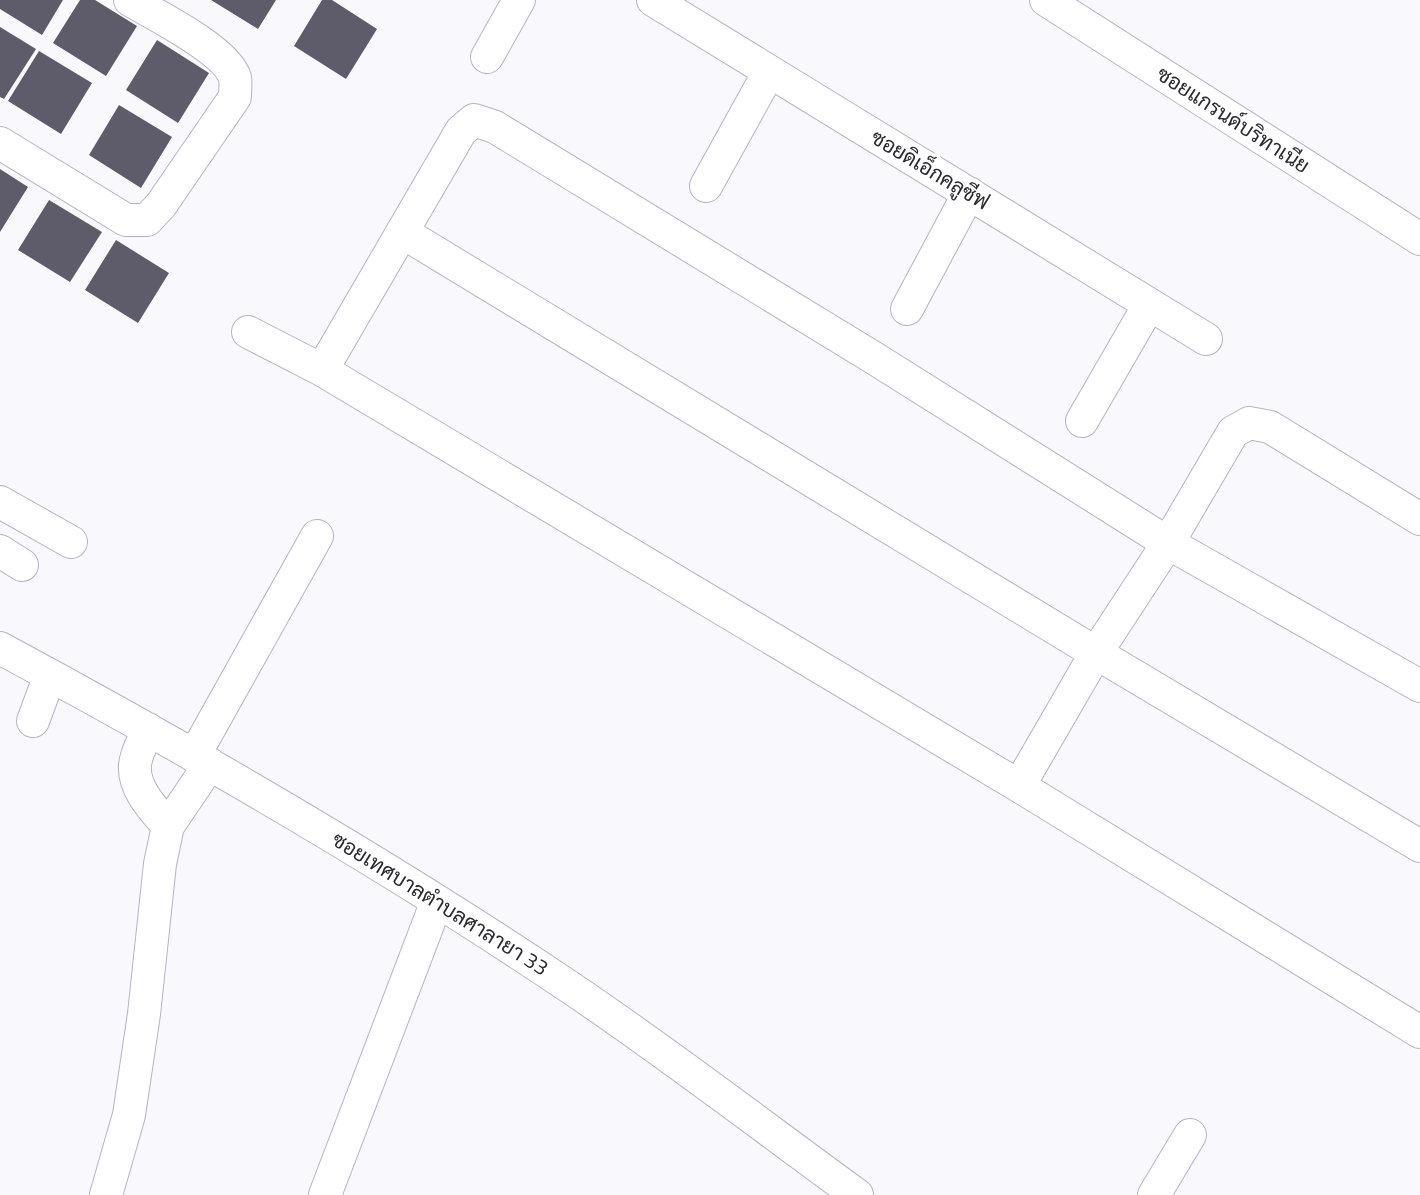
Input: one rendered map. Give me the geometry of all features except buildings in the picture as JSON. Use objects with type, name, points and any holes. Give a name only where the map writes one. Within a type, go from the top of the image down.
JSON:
[{"type":"street","points":[[0,143],[126,220],[147,220],[161,205],[235,97],[235,78],[227,65],[213,51],[130,0]]},
{"type":"street","points":[[487,57],[519,0]]},
{"type":"street","name":"ซอยดิเอ็กคลูซีฟ","points":[[653,0],[1206,339]]},
{"type":"street","name":"ซอยแกรนด์บริทาเนีย","points":[[1046,0],[1420,240]]},
{"type":"street","points":[[706,186],[769,72]]},
{"type":"street","points":[[322,370],[461,131],[474,120],[495,127],[874,358],[1168,543],[1420,686]]},
{"type":"street","points":[[907,309],[969,193]]},
{"type":"street","points":[[402,232],[1096,653],[1420,846]]},
{"type":"street","points":[[1082,422],[1149,305]]},
{"type":"street","points":[[248,332],[322,370],[1019,786],[1420,1032]]},
{"type":"street","points":[[1019,786],[1096,653],[1168,543],[1233,432],[1249,423],[1270,427],[1420,519]]},
{"type":"street","points":[[0,502],[71,542]]},
{"type":"street","points":[[106,1195],[129,1115],[144,1014],[160,864],[168,826],[317,536]]},
{"type":"street","name":"ซอยเทศบาลตำบลศาลายา 33","points":[[0,648],[148,729],[308,821],[437,901],[573,989],[858,1195]]},
{"type":"street","points":[[33,721],[50,675]]},
{"type":"street","points":[[148,729],[135,766],[138,785],[152,808],[168,826]]},
{"type":"street","points":[[325,1195],[437,901]]},
{"type":"street","points":[[1154,1195],[1190,1135]]}]
